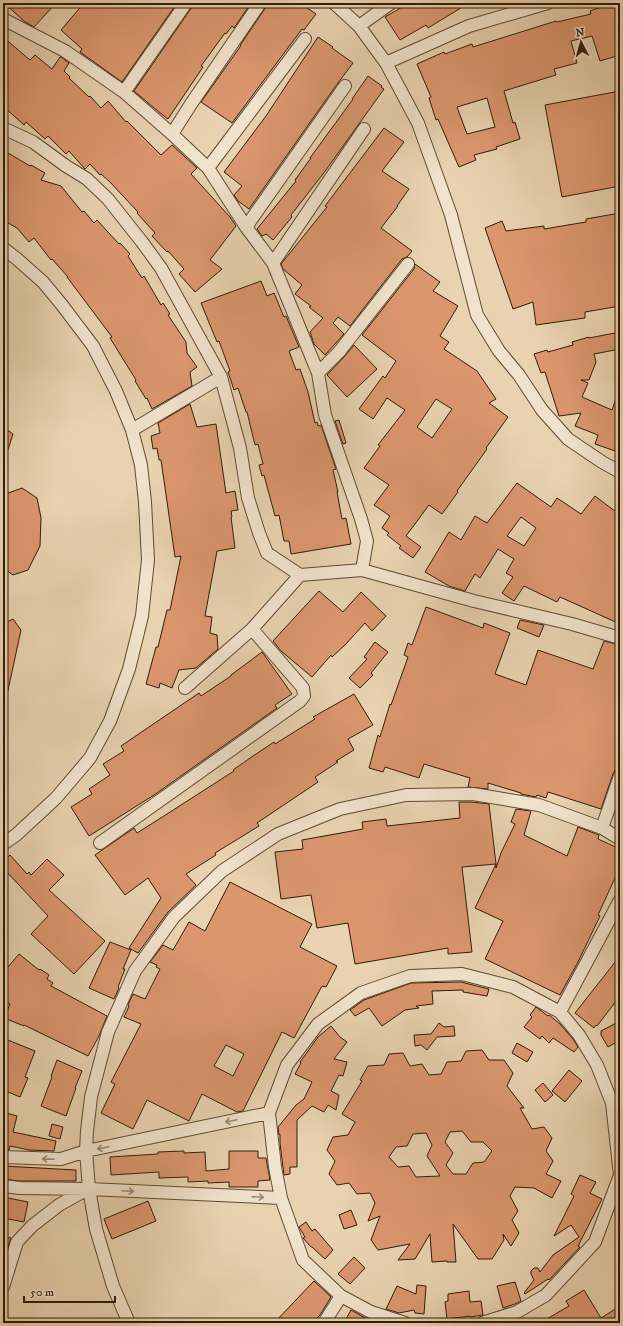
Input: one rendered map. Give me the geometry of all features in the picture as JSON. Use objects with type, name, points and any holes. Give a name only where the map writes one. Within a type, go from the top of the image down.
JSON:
[{"type":"street","points":[[124,92],[186,3]]},
{"type":"street","points":[[172,134],[260,3]]},
{"type":"street","points":[[334,3],[359,26],[386,63],[418,123],[451,215],[477,315],[499,351],[519,375],[542,410],[568,439],[602,462],[620,472]]},
{"type":"street","points":[[359,26],[391,3]]},
{"type":"street","points":[[386,63],[469,26],[548,3]]},
{"type":"street","points":[[3,18],[65,51],[124,92],[172,134],[208,168],[246,227],[273,264],[318,373],[324,415],[361,519],[367,542],[362,570]]},
{"type":"street","points":[[208,168],[305,39]]},
{"type":"street","points":[[246,227],[345,86]]},
{"type":"street","points":[[3,128],[33,142],[66,166],[88,178],[108,200],[161,268],[221,377],[240,448],[248,498],[267,553],[300,575],[362,570],[474,601],[572,624],[620,638]]},
{"type":"street","points":[[273,264],[364,129]]},
{"type":"street","points":[[3,248],[43,282],[92,346],[116,391],[132,430],[141,465],[145,502],[148,560],[142,616],[129,669],[110,721],[90,758],[56,798],[16,835],[3,844]]},
{"type":"street","points":[[318,373],[339,352],[408,264]]},
{"type":"street","points":[[132,430],[221,377]]},
{"type":"street","points":[[185,688],[252,629],[300,575]]},
{"type":"street","points":[[100,843],[300,702],[304,696],[303,688],[252,629]]},
{"type":"street","points":[[602,828],[620,776]]},
{"type":"street","points":[[130,1323],[113,1286],[96,1229],[89,1189],[86,1151],[92,1097],[108,1032],[135,971],[174,917],[222,871],[278,834],[340,809],[406,795],[473,794],[539,805],[602,828],[620,839]]},
{"type":"street","points":[[560,1012],[620,900]]},
{"type":"street","points":[[405,1323],[371,1312],[341,1296],[303,1260],[280,1198],[269,1113],[287,1065],[309,1035],[318,1024],[361,993],[410,976],[462,974],[513,987],[560,1012],[579,1035],[597,1065],[616,1103],[620,1175],[595,1242],[546,1295],[517,1312],[482,1323]]},
{"type":"street","points":[[3,1157],[61,1159],[86,1151],[269,1113]]},
{"type":"street","points":[[3,1186],[20,1188],[89,1189],[280,1198]]},
{"type":"street","points":[[3,1287],[18,1242],[32,1226],[68,1199],[89,1189]]},
{"type":"street","points":[[324,1323],[341,1296]]},
{"type":"building","points":[[4,3],[56,3],[34,27],[24,21]]},
{"type":"building","points":[[84,3],[177,3],[122,82],[80,52],[82,49],[61,30]]},
{"type":"building","points":[[193,3],[251,3],[234,28],[232,26],[226,34],[225,33],[201,66],[203,67],[168,119],[134,91],[192,7]]},
{"type":"building","points":[[267,3],[300,3],[316,14],[304,30],[302,29],[232,123],[201,102],[240,47],[266,7]]},
{"type":"building","points":[[409,3],[469,3],[428,28],[426,25],[400,40],[385,17]]},
{"type":"building","points":[[612,3],[614,8],[620,6],[620,55],[600,61],[592,36],[571,41],[577,63],[554,69],[556,75],[504,91],[513,123],[515,122],[520,139],[496,147],[497,149],[474,155],[476,160],[459,167],[438,119],[436,120],[429,98],[431,97],[417,64],[444,52],[445,54],[472,44],[473,47],[556,21],[591,14],[590,11]],"holes":[[[487,98],[495,127],[467,134],[457,107]]]},
{"type":"building","points":[[3,37],[30,60],[35,55],[52,69],[61,57],[69,63],[64,71],[70,77],[69,78],[89,97],[90,96],[101,108],[108,101],[126,122],[127,121],[161,155],[172,145],[197,168],[191,174],[230,217],[236,226],[210,260],[222,269],[195,292],[179,274],[184,269],[152,236],[155,233],[109,181],[101,174],[100,175],[90,164],[85,169],[69,151],[66,154],[48,136],[45,139],[26,122],[24,125],[3,106]]},
{"type":"building","points":[[318,37],[353,63],[249,209],[238,201],[234,195],[242,186],[224,172],[266,116]]},
{"type":"building","points":[[368,76],[384,89],[323,174],[291,215],[292,217],[273,240],[266,234],[262,236],[257,229],[296,181],[295,180],[310,158]]},
{"type":"building","points":[[620,91],[620,186],[562,197],[545,105]]},
{"type":"building","points":[[384,128],[404,142],[382,171],[409,189],[381,228],[412,251],[407,257],[402,259],[350,326],[338,317],[333,323],[344,334],[325,355],[314,344],[310,332],[323,318],[309,307],[311,306],[295,294],[302,285],[283,269],[281,264],[327,207],[325,206]]},
{"type":"building","points":[[3,150],[45,173],[41,180],[61,186],[82,212],[84,211],[94,223],[97,220],[130,254],[128,256],[142,278],[144,276],[161,305],[163,303],[170,314],[168,315],[186,342],[187,353],[197,367],[190,372],[192,386],[152,409],[147,398],[146,399],[110,338],[112,337],[68,277],[52,259],[51,260],[34,238],[29,242],[17,228],[3,220]]},
{"type":"building","points":[[620,213],[620,306],[585,312],[585,318],[536,325],[533,302],[513,309],[485,228],[502,221],[506,231],[544,226],[544,229],[586,222],[586,219]]},
{"type":"building","points":[[415,264],[440,282],[433,291],[458,306],[440,336],[449,342],[444,349],[477,371],[496,399],[489,403],[508,417],[442,514],[429,505],[406,536],[421,547],[413,558],[399,548],[401,546],[387,535],[389,533],[382,528],[390,516],[374,505],[389,485],[364,468],[380,446],[378,445],[405,410],[387,398],[373,419],[359,409],[383,376],[385,378],[396,361],[362,335],[414,269]],"holes":[[[436,399],[452,409],[432,438],[417,427]]]},
{"type":"building","points":[[261,281],[267,296],[274,293],[284,317],[286,316],[299,347],[289,351],[296,370],[300,369],[308,392],[315,423],[317,422],[318,426],[321,425],[336,469],[333,470],[342,519],[346,518],[351,544],[291,554],[289,541],[284,541],[279,515],[275,516],[264,475],[262,476],[259,465],[263,464],[258,444],[255,445],[247,412],[238,388],[234,390],[228,372],[230,371],[219,341],[217,342],[201,303]]},
{"type":"building","points":[[620,332],[620,349],[594,354],[596,362],[589,380],[581,380],[588,383],[582,397],[612,410],[619,390],[620,391],[620,445],[618,452],[595,444],[598,435],[575,426],[581,413],[559,416],[545,372],[541,373],[534,354],[573,345],[572,342],[589,337]]},
{"type":"building","points":[[354,345],[377,369],[347,397],[327,375]]},
{"type":"building","points":[[190,404],[197,427],[216,424],[226,493],[235,491],[238,510],[231,511],[235,548],[217,551],[205,616],[212,617],[210,633],[217,635],[218,649],[196,668],[179,670],[172,688],[160,683],[159,688],[146,684],[156,647],[158,647],[167,610],[170,610],[181,556],[175,557],[161,460],[159,460],[157,448],[153,449],[151,436],[160,433],[158,423]]},
{"type":"building","points":[[339,420],[346,443],[343,444],[335,421]]},
{"type":"building","points":[[3,427],[13,434],[5,459],[3,458]]},
{"type":"building","points":[[517,483],[551,507],[557,498],[581,514],[595,496],[620,515],[620,624],[560,597],[557,602],[524,586],[514,601],[502,593],[513,577],[506,573],[514,559],[498,549],[480,578],[475,574],[465,591],[449,586],[425,572],[449,532],[461,540],[475,516],[487,523]],"holes":[[[521,517],[536,528],[524,546],[507,536]]]},
{"type":"building","points":[[22,488],[37,498],[41,518],[40,546],[28,570],[13,575],[3,568],[3,495]]},
{"type":"building","points":[[319,591],[343,612],[361,592],[386,616],[372,631],[365,623],[345,645],[332,657],[331,655],[312,677],[281,651],[273,641]]},
{"type":"building","points":[[426,607],[483,628],[484,623],[510,633],[495,674],[526,685],[538,650],[593,669],[604,641],[620,645],[620,769],[615,770],[613,774],[601,809],[548,792],[546,798],[537,795],[536,797],[521,794],[488,783],[488,789],[468,787],[470,778],[424,764],[419,778],[385,767],[383,772],[369,768],[378,735],[380,737],[390,704],[391,705],[408,657],[404,655],[408,643],[412,645]]},
{"type":"building","points":[[13,619],[21,630],[7,695],[3,694],[3,624]]},
{"type":"building","points":[[520,620],[544,625],[539,637],[517,628]]},
{"type":"building","points":[[375,642],[388,652],[371,673],[373,675],[360,688],[349,678],[367,659],[364,657]]},
{"type":"building","points":[[262,652],[292,694],[275,705],[277,708],[154,795],[89,836],[71,807],[92,794],[89,789],[110,775],[103,764],[124,751],[121,746],[199,693],[201,696],[231,676]]},
{"type":"building","points":[[354,694],[373,725],[348,739],[354,750],[336,761],[338,762],[315,777],[318,782],[257,823],[259,826],[215,853],[216,855],[186,874],[196,885],[168,912],[138,953],[129,948],[161,898],[148,878],[125,895],[95,855],[134,828],[137,833],[234,771],[233,770],[274,742],[275,744],[315,719],[313,717]]},
{"type":"building","points":[[459,802],[489,804],[496,864],[462,867],[472,952],[448,954],[448,948],[355,964],[348,923],[317,928],[311,895],[281,899],[275,852],[303,849],[302,840],[363,829],[362,822],[386,819],[387,826],[460,818]]},
{"type":"building","points":[[516,809],[531,811],[524,835],[567,856],[578,827],[599,835],[598,839],[620,849],[620,867],[598,915],[600,916],[560,995],[485,959],[503,921],[475,908],[496,864],[496,868],[501,853],[515,824],[511,822]]},
{"type":"building","points":[[10,855],[27,874],[29,872],[31,875],[47,859],[64,875],[49,890],[105,941],[74,974],[31,934],[48,916],[3,868],[3,862]]},
{"type":"building","points":[[230,882],[312,924],[300,947],[337,966],[326,987],[322,986],[294,1038],[282,1032],[243,1111],[237,1112],[202,1094],[189,1121],[147,1100],[133,1129],[101,1113],[115,1084],[111,1082],[141,1024],[124,1017],[129,1006],[128,1005],[133,994],[145,999],[160,969],[156,967],[157,965],[150,962],[163,945],[173,950],[189,922],[205,931]],"holes":[[[226,1045],[244,1054],[233,1076],[214,1066]]]},
{"type":"building","points":[[110,942],[131,950],[123,969],[125,969],[114,999],[89,988]]},
{"type":"building","points":[[19,954],[39,970],[40,969],[49,975],[47,979],[53,983],[51,986],[107,1016],[99,1036],[88,1056],[24,1025],[4,1018],[10,1004],[3,1000],[3,973]]},
{"type":"building","points":[[620,956],[620,996],[594,1028],[575,1013]]},
{"type":"building","points":[[461,982],[489,989],[487,996],[463,992],[463,990],[432,991],[433,1004],[416,1006],[419,1008],[405,1010],[382,1026],[369,1008],[355,1016],[350,1010],[364,1000],[411,983]]},
{"type":"building","points":[[536,1007],[560,1024],[573,1039],[578,1047],[574,1052],[553,1038],[549,1043],[542,1036],[540,1039],[524,1027],[532,1017],[530,1015]]},
{"type":"building","points":[[620,1021],[620,1040],[608,1047],[601,1035],[601,1031]]},
{"type":"building","points":[[439,1023],[444,1027],[454,1026],[455,1036],[437,1037],[427,1050],[421,1045],[415,1046],[414,1035],[431,1034]]},
{"type":"building","points":[[331,1026],[340,1037],[347,1042],[334,1059],[347,1062],[343,1076],[339,1075],[331,1091],[339,1095],[336,1110],[328,1105],[324,1112],[312,1106],[297,1120],[297,1167],[290,1167],[290,1174],[284,1175],[278,1127],[296,1105],[304,1099],[312,1082],[295,1074],[301,1063],[300,1062],[318,1037]]},
{"type":"building","points":[[3,1038],[35,1051],[25,1077],[28,1078],[20,1097],[3,1090]]},
{"type":"building","points":[[517,1043],[533,1052],[527,1062],[512,1053]]},
{"type":"building","points":[[482,1050],[489,1060],[504,1060],[513,1073],[507,1086],[524,1108],[520,1108],[532,1129],[544,1127],[552,1138],[546,1151],[553,1161],[546,1174],[561,1181],[552,1198],[534,1188],[515,1187],[510,1196],[518,1211],[512,1220],[519,1233],[511,1246],[503,1234],[504,1240],[492,1259],[478,1259],[453,1224],[456,1262],[432,1262],[430,1234],[415,1259],[398,1260],[410,1244],[378,1250],[371,1240],[380,1216],[368,1221],[375,1203],[370,1193],[357,1194],[349,1183],[337,1185],[329,1174],[335,1161],[327,1150],[333,1137],[348,1135],[355,1122],[342,1114],[362,1081],[360,1080],[368,1066],[384,1065],[389,1054],[403,1053],[410,1066],[422,1064],[429,1075],[441,1074],[447,1062],[461,1061],[466,1051]],"holes":[[[462,1131],[471,1142],[483,1142],[492,1151],[484,1162],[473,1163],[466,1174],[453,1174],[446,1165],[453,1153],[445,1142],[450,1132]],[[426,1133],[432,1145],[427,1156],[440,1176],[416,1177],[409,1166],[398,1167],[389,1157],[396,1147],[407,1146],[413,1134]]]},
{"type":"building","points":[[57,1060],[82,1071],[66,1116],[41,1106]]},
{"type":"building","points":[[569,1070],[582,1081],[565,1102],[552,1091]]},
{"type":"building","points":[[543,1083],[553,1095],[545,1102],[535,1090]]},
{"type":"building","points":[[3,1112],[17,1116],[13,1132],[56,1141],[54,1151],[29,1150],[10,1146],[9,1150],[3,1150]]},
{"type":"building","points":[[52,1124],[63,1127],[60,1139],[49,1136]]},
{"type":"building","points":[[184,1151],[184,1153],[205,1152],[206,1171],[229,1169],[229,1151],[258,1151],[258,1158],[266,1158],[270,1180],[258,1181],[258,1187],[229,1187],[229,1182],[188,1182],[188,1177],[159,1178],[159,1172],[111,1175],[110,1157]]},
{"type":"building","points":[[3,1166],[76,1170],[76,1181],[20,1181],[3,1179]]},
{"type":"building","points":[[580,1175],[596,1182],[590,1193],[602,1199],[578,1246],[580,1247],[549,1280],[548,1279],[525,1294],[524,1293],[534,1280],[531,1271],[534,1268],[538,1268],[540,1272],[553,1255],[579,1237],[571,1225],[554,1236],[574,1196],[571,1194]]},
{"type":"building","points":[[3,1197],[28,1202],[24,1222],[3,1218]]},
{"type":"building","points":[[148,1201],[156,1221],[112,1239],[104,1219]]},
{"type":"building","points":[[351,1210],[357,1225],[344,1229],[339,1215]]},
{"type":"building","points":[[306,1222],[312,1231],[315,1229],[333,1250],[325,1259],[303,1238],[305,1237],[299,1227]]},
{"type":"building","points":[[3,1236],[11,1238],[3,1262]]},
{"type":"building","points":[[354,1257],[365,1268],[350,1284],[338,1274]]},
{"type":"building","points":[[314,1281],[331,1297],[320,1315],[312,1323],[274,1323]]},
{"type":"building","points":[[515,1282],[521,1301],[503,1308],[497,1286]]},
{"type":"building","points":[[417,1285],[426,1286],[424,1314],[415,1313],[414,1310],[399,1313],[386,1309],[397,1286],[416,1294]]},
{"type":"building","points":[[584,1290],[601,1318],[620,1306],[620,1323],[540,1323],[569,1306],[566,1301]]},
{"type":"building","points":[[469,1291],[470,1302],[481,1301],[483,1315],[447,1319],[445,1302],[448,1301],[448,1294]]},
{"type":"building","points":[[351,1310],[367,1319],[381,1323],[353,1323],[346,1319]]}]
